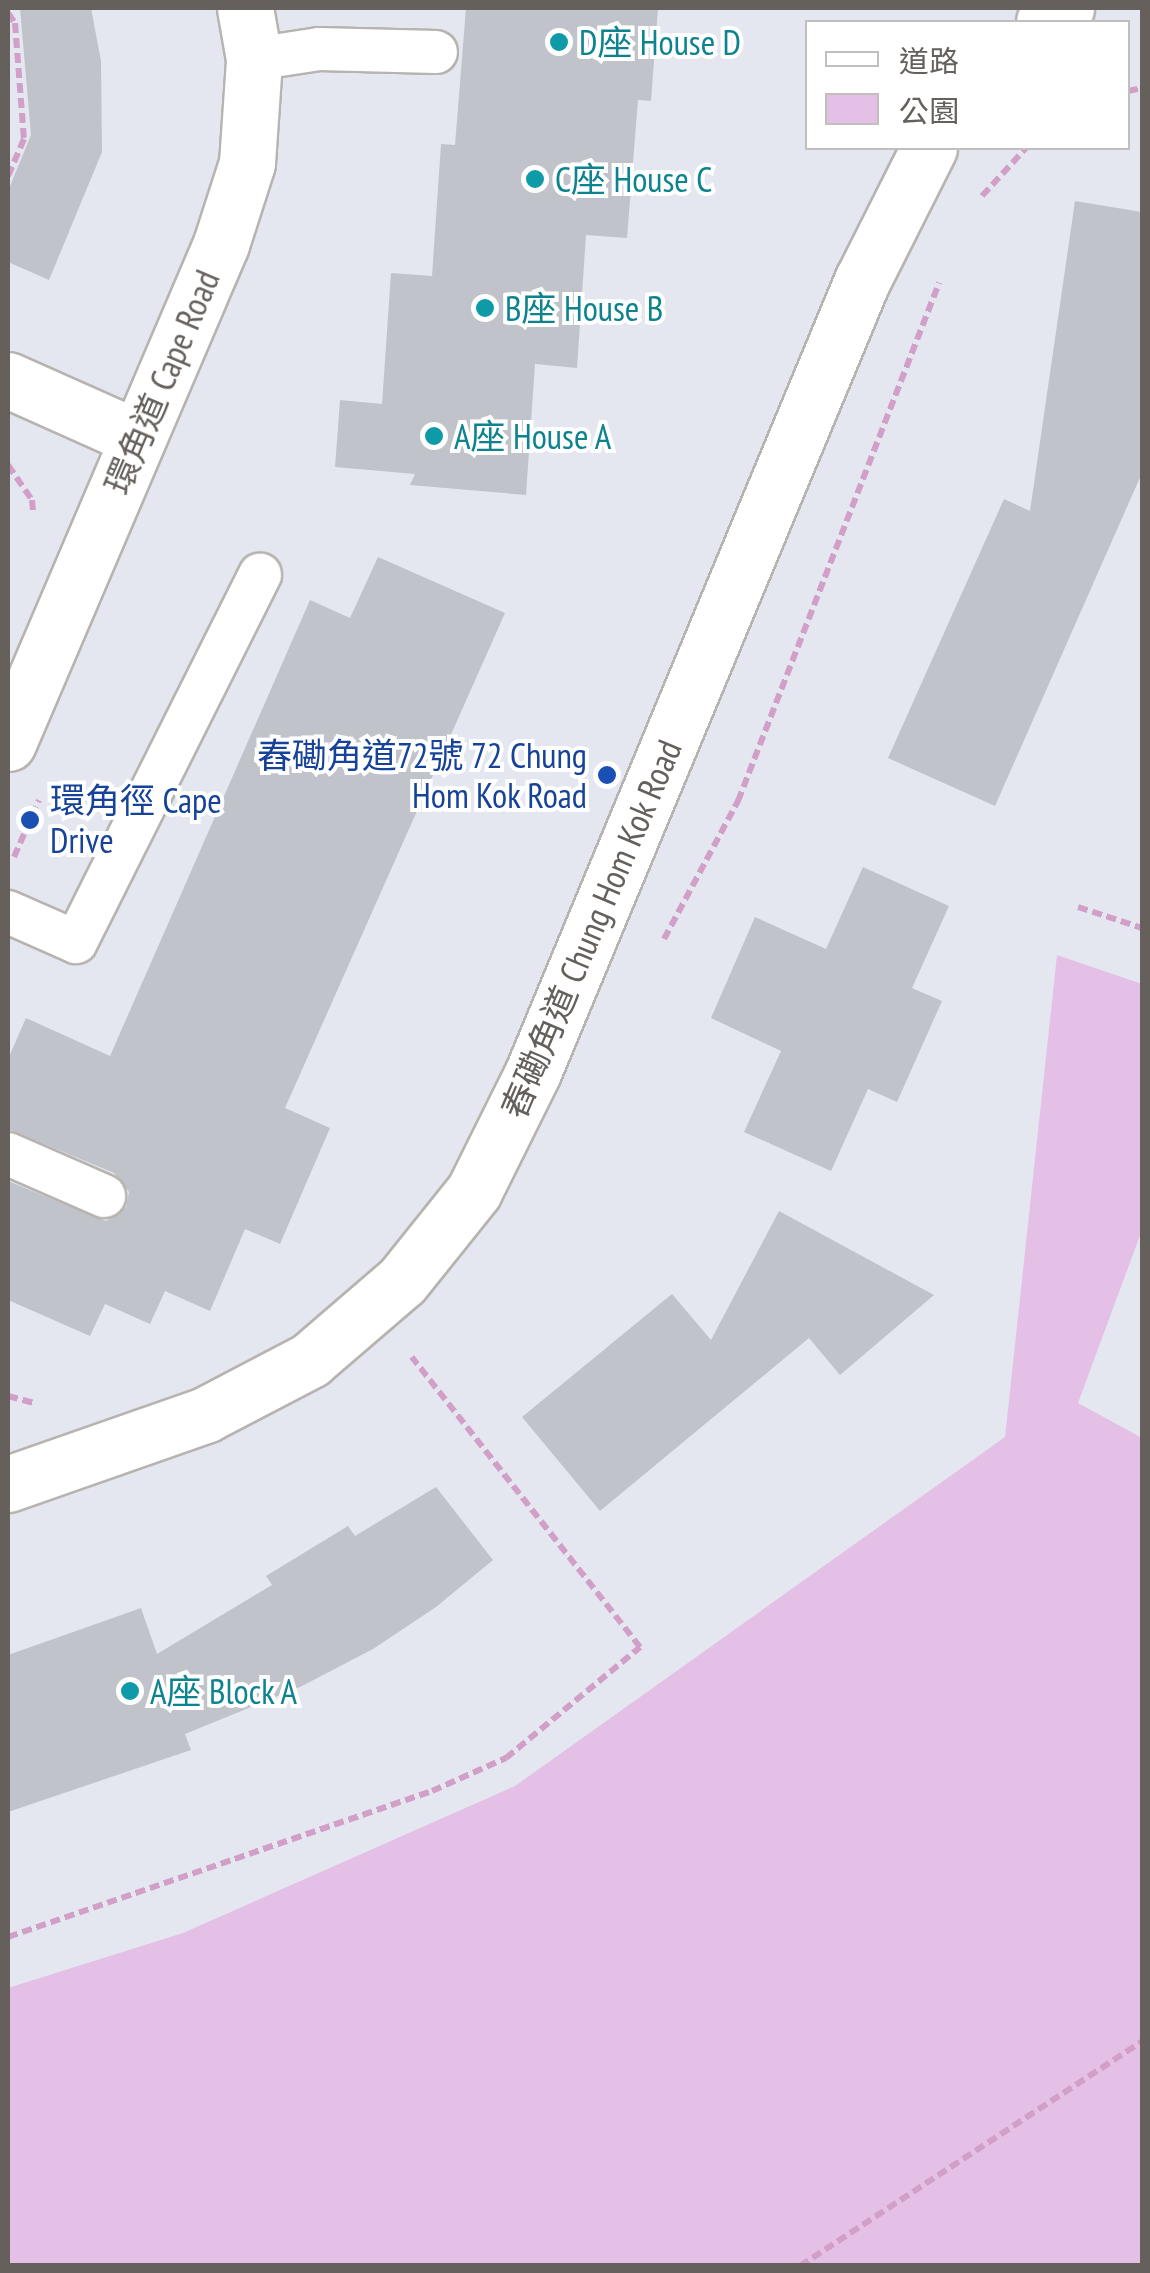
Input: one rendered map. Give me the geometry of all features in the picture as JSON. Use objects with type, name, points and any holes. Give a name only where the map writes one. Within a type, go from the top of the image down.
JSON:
[{"type":"street","name":"環角道 Cape Road","points":[[8,743],[221,244],[247,164],[250,34]]},
{"type":"street","name":"舂磡角道 Chung Hom Kok Road","points":[[8,1484],[205,1415],[310,1360],[402,1282],[465,1204],[533,1072],[862,281],[929,150]]},
{"type":"street","points":[[8,380],[138,438]]},
{"type":"lane","points":[[250,34],[319,49],[436,52]]},
{"type":"lane","points":[[8,912],[76,942],[260,575]]},
{"type":"lane","points":[[8,1154],[104,1196]]},
{"type":"path","points":[[8,13],[15,22],[24,139],[8,176]]},
{"type":"path","points":[[1078,907],[1142,928]]},
{"type":"path","points":[[8,1937],[432,1791],[506,1758],[640,1647],[411,1355]]},
{"type":"path","points":[[8,1396],[53,1404]]},
{"type":"path","points":[[800,2266],[1142,2041]]},
{"type":"green space","points":[[1057,955],[1142,984],[1142,1230],[1078,1403],[1142,1438],[1142,2265],[8,2265],[8,1988],[183,1933],[515,1786],[1005,1437]]},
{"type":"building","points":[[20,8],[91,8],[101,61],[102,152],[49,280],[8,262],[8,191],[31,135]]},
{"type":"building","points":[[466,8],[658,8],[651,101],[638,100],[627,238],[586,235],[577,368],[535,364],[526,495],[410,485],[415,474],[335,467],[340,400],[382,404],[391,273],[432,276],[441,144],[455,145]]},
{"type":"building","points":[[1075,201],[1142,212],[1142,473],[995,806],[888,758],[1004,499],[1030,511]]},
{"type":"building","points":[[378,557],[505,613],[285,1108],[330,1128],[280,1244],[245,1229],[210,1311],[165,1291],[150,1324],[105,1304],[90,1336],[8,1300],[8,1181],[106,1221],[126,1207],[129,1192],[114,1173],[8,1129],[8,1059],[26,1018],[110,1056],[310,600],[350,618]]},
{"type":"building","points":[[863,867],[949,906],[912,988],[942,1001],[897,1102],[868,1089],[831,1171],[744,1132],[781,1051],[711,1018],[755,917],[826,949]]},
{"type":"building","points":[[779,1211],[934,1295],[840,1375],[809,1338],[600,1511],[522,1417],[672,1294],[711,1340]]},
{"type":"building","points":[[436,1487],[493,1560],[436,1607],[373,1649],[300,1687],[185,1734],[191,1750],[8,1812],[8,1655],[141,1608],[157,1654],[272,1585],[266,1576],[348,1526],[355,1536]]},
{"type":"place","name":"D座 House D","points":[[559,42]]},
{"type":"place","name":"C座 House C","points":[[535,179]]},
{"type":"place","name":"B座 House B","points":[[485,308]]},
{"type":"place","name":"A座 House A","points":[[434,436]]},
{"type":"place","name":"舂磡角道72號 72 Chung Hom Kok Road","points":[[607,775]]},
{"type":"place","name":"環角徑 Cape Drive","points":[[30,820]]},
{"type":"place","name":"A座 Block A","points":[[130,1691]]}]
